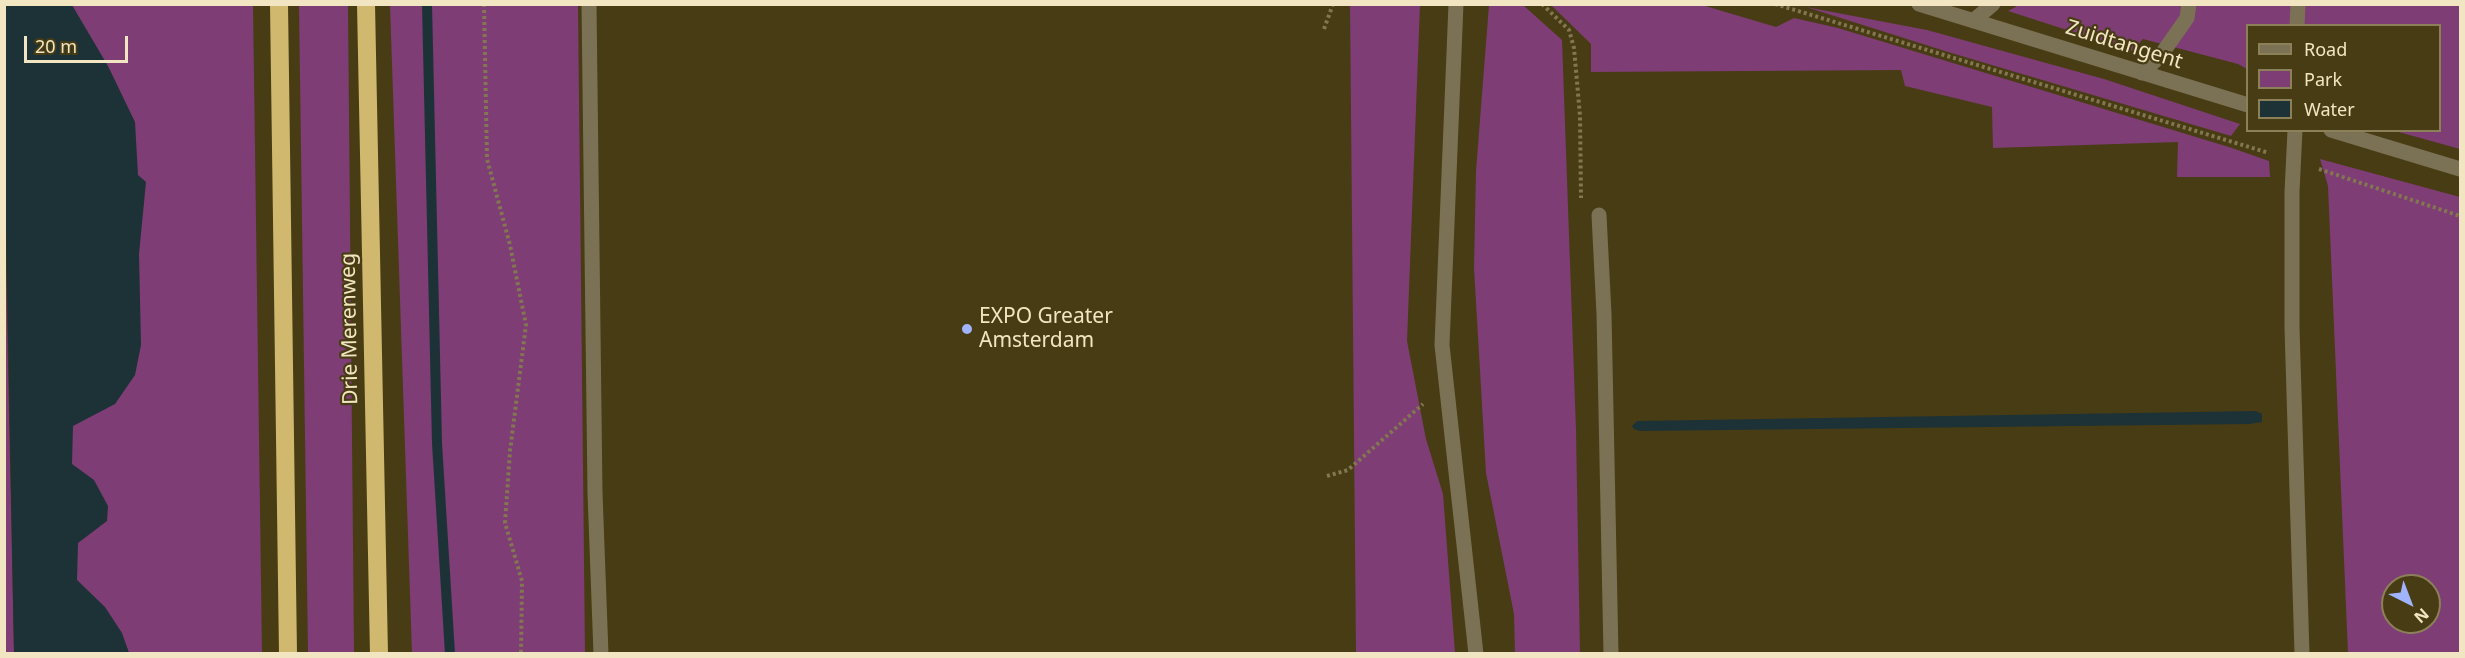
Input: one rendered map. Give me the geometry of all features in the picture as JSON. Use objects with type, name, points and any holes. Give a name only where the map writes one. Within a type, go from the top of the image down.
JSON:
[{"type":"highway","points":[[279,4],[288,654]]},
{"type":"highway","name":"Drie Merenweg","points":[[366,4],[379,654]]},
{"type":"street","points":[[589,4],[595,493],[601,654]]},
{"type":"street","points":[[1456,4],[1442,345],[1476,654]]},
{"type":"street","name":"Zuidtangent","points":[[1919,4],[2246,105]]},
{"type":"street","points":[[1972,21],[1993,4]]},
{"type":"street","points":[[2142,73],[2161,55],[2187,18],[2189,4]]},
{"type":"street","points":[[2297,24],[2298,4]]},
{"type":"street","points":[[2295,132],[2292,192],[2292,328],[2302,654]]},
{"type":"street","points":[[2338,132],[2460,169]]},
{"type":"street","points":[[1599,215],[1604,314],[1611,654]]},
{"type":"path","points":[[484,4],[487,159],[510,245],[526,325],[510,451],[505,523],[522,581],[521,654]]},
{"type":"path","points":[[1324,29],[1333,4]]},
{"type":"path","points":[[1775,4],[2294,160],[2460,216]]},
{"type":"path","points":[[1327,476],[1348,470],[1446,384]]},
{"type":"green space","points":[[72,4],[253,5],[262,653],[129,653],[126,645],[77,580],[72,464]]},
{"type":"green space","points":[[2012,4],[2460,5],[2460,149],[2399,132],[2441,132],[2441,24],[2246,24],[2246,68],[2238,64],[2143,39],[2132,51],[2008,11],[2017,6]]},
{"type":"green space","points":[[299,5],[348,5],[354,653],[308,653]]},
{"type":"green space","points":[[390,5],[578,5],[585,653],[412,653]]},
{"type":"green space","points":[[1350,5],[1420,5],[1407,341],[1426,439],[1443,494],[1455,653],[1356,653]]},
{"type":"green space","points":[[1489,5],[1523,5],[1562,40],[1576,430],[1580,653],[1515,653],[1514,614],[1486,473],[1474,268],[1476,171]]},
{"type":"green space","points":[[1551,5],[1702,5],[1776,27],[1794,18],[1838,28],[2232,148],[2269,161],[2270,177],[2177,177],[2178,142],[1993,148],[1992,107],[1905,86],[1901,70],[1591,72],[1591,44]]},
{"type":"green space","points":[[1806,7],[1927,30],[2104,79],[2240,124],[2231,136],[1948,52]]},
{"type":"green space","points":[[2320,159],[2460,197],[2460,653],[2348,653],[2328,186]]},
{"type":"green space","points":[[4,174],[14,653],[13,654],[4,653]]},
{"type":"water","points":[[4,5],[72,5],[108,66],[135,122],[138,175],[146,182],[139,254],[141,345],[135,375],[115,404],[73,426],[72,464],[94,480],[108,506],[107,521],[78,543],[77,580],[105,607],[122,633],[129,653],[14,653]]},
{"type":"water","points":[[2256,411],[2262,414],[2262,422],[2250,424],[1640,431],[1632,426],[1637,421]]},
{"type":"waterway","points":[[427,4],[437,443],[450,654]]},
{"type":"place","name":"EXPO Greater Amsterdam","points":[[967,329]]}]
